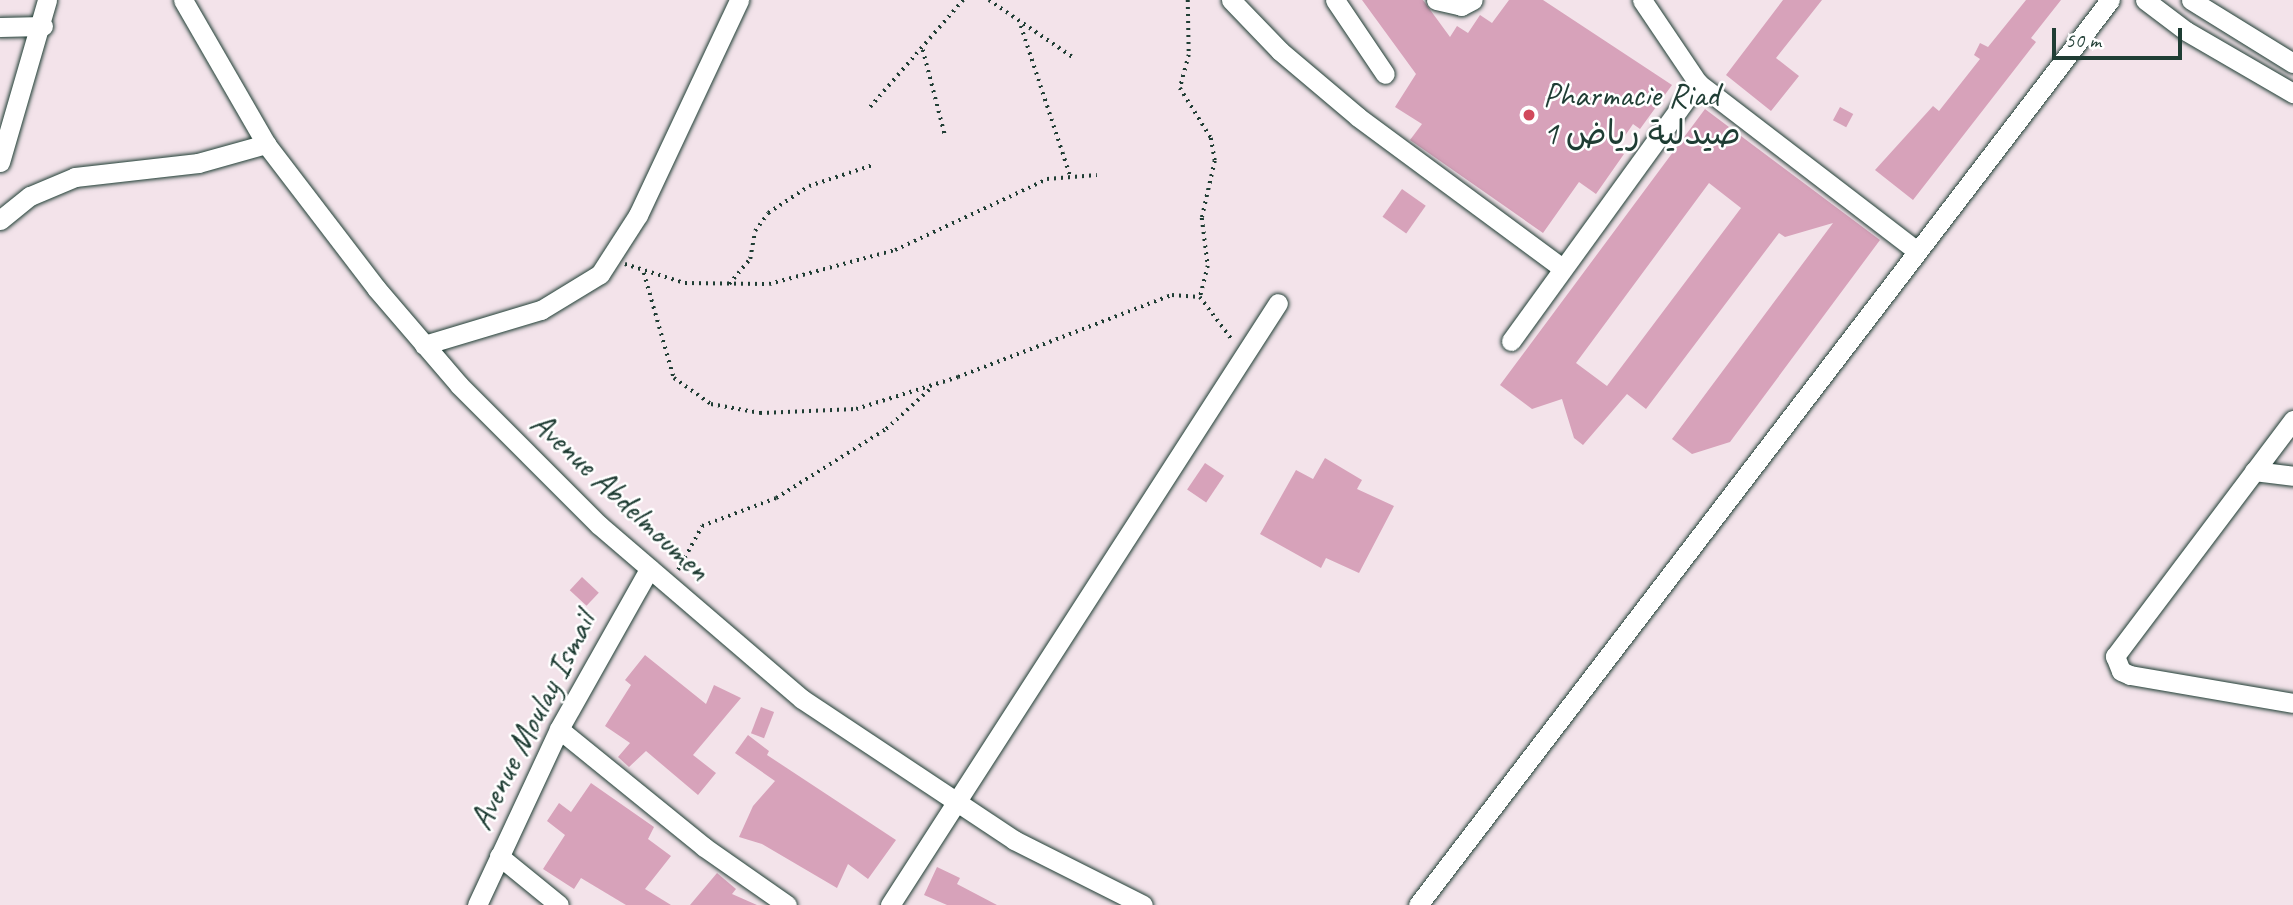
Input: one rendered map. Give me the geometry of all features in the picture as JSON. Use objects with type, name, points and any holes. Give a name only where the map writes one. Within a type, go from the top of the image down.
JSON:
[{"type":"street","points":[[0,162],[43,26],[47,0]]},
{"type":"street","name":"Avenue Abdelmoumen","points":[[183,0],[266,145],[424,345],[531,459],[649,569],[802,699],[954,803],[1143,905]]},
{"type":"street","points":[[424,345],[541,310],[573,295],[614,258],[739,0]]},
{"type":"street","points":[[1231,0],[1280,51],[1358,117],[1562,268]]},
{"type":"street","points":[[1335,0],[1385,74]]},
{"type":"street","points":[[1436,0],[1461,6],[1472,0]]},
{"type":"street","points":[[1642,0],[1698,83],[1917,251]]},
{"type":"street","points":[[1418,905],[2110,0]]},
{"type":"street","points":[[2145,0],[2186,31],[2293,93]]},
{"type":"street","points":[[2191,0],[2293,64]]},
{"type":"street","points":[[0,27],[43,26]]},
{"type":"street","points":[[1511,341],[1698,83]]},
{"type":"street","points":[[0,220],[30,197],[75,177],[198,163],[266,145]]},
{"type":"street","points":[[890,905],[1278,303]]},
{"type":"street","points":[[2293,420],[2119,645],[2116,664],[2130,676],[2293,703]]},
{"type":"street","points":[[2254,471],[2293,476]]},
{"type":"street","name":"Avenue Moulay Ismail","points":[[477,905],[559,729],[649,569]]},
{"type":"street","points":[[559,729],[704,847],[787,905]]},
{"type":"street","points":[[499,856],[559,905]]},
{"type":"path","points":[[870,107],[923,50],[963,0]]},
{"type":"path","points":[[989,0],[1021,26],[1074,58]]},
{"type":"path","points":[[1188,0],[1189,55],[1180,88],[1211,138],[1215,161],[1202,218],[1208,266],[1200,297]]},
{"type":"path","points":[[1021,26],[1070,175]]},
{"type":"path","points":[[923,50],[945,135]]},
{"type":"path","points":[[729,284],[750,258],[755,231],[768,213],[809,187],[873,165]]},
{"type":"path","points":[[614,258],[644,273],[729,284],[769,284],[895,250],[1047,179],[1070,175],[1097,175]]},
{"type":"path","points":[[644,273],[674,378],[710,404],[760,413],[835,412],[933,386],[1121,310],[1172,295],[1200,297],[1244,356]]},
{"type":"path","points":[[671,588],[689,541],[702,526],[776,498],[886,429],[933,386]]},
{"type":"building","name":"Pharmacie Riad 1 صيدلية رياض","points":[[1362,0],[1423,0],[1450,37],[1457,26],[1468,33],[1480,15],[1492,23],[1509,0],[1543,0],[1672,85],[1640,129],[1633,124],[1616,149],[1624,154],[1596,194],[1579,182],[1543,233],[1410,140],[1422,124],[1395,107],[1416,74]]},
{"type":"building","points":[[1783,0],[1822,0],[1776,58],[1799,76],[1771,111],[1726,75]]},
{"type":"building","points":[[2026,0],[2061,0],[2031,38],[2036,42],[1913,200],[1875,170],[1933,106],[1939,111],[1980,59],[1974,55],[1980,43],[1988,47]]},
{"type":"building","points":[[1840,107],[1853,114],[1846,127],[1833,120]]},
{"type":"building","points":[[1705,109],[1880,240],[1730,442],[1692,454],[1672,439],[1833,223],[1785,237],[1779,233],[1646,409],[1627,394],[1583,445],[1574,438],[1562,399],[1532,409],[1500,385]],"holes":[[[1709,183],[1741,208],[1607,386],[1576,363]]]},
{"type":"building","points":[[1402,189],[1426,206],[1406,233],[1382,217]]},
{"type":"building","points":[[1325,458],[1362,480],[1357,489],[1394,506],[1359,573],[1326,558],[1321,568],[1260,534],[1296,470],[1313,479]]},
{"type":"building","points":[[1205,463],[1224,476],[1206,502],[1187,490]]},
{"type":"building","points":[[582,577],[599,593],[587,606],[570,590]]},
{"type":"building","points":[[645,655],[706,704],[714,685],[741,698],[693,755],[716,773],[698,795],[646,751],[629,767],[618,757],[630,743],[605,726],[631,685],[625,680]]},
{"type":"building","points":[[761,707],[774,712],[764,738],[751,733]]},
{"type":"building","points":[[748,735],[769,751],[767,755],[896,840],[868,879],[848,864],[837,888],[762,844],[739,837],[753,806],[775,781],[735,753]]},
{"type":"building","points":[[591,783],[654,827],[648,839],[671,856],[645,889],[671,905],[626,905],[581,878],[574,889],[543,869],[565,835],[547,821],[559,803],[571,812]]},
{"type":"building","points":[[937,867],[960,878],[957,884],[997,905],[947,905],[924,895]]},
{"type":"building","points":[[717,873],[736,889],[732,894],[757,905],[690,905]]},
{"type":"place","name":"Pharmacie Riad 1 صيدلية رياض","points":[[1529,115]]}]
